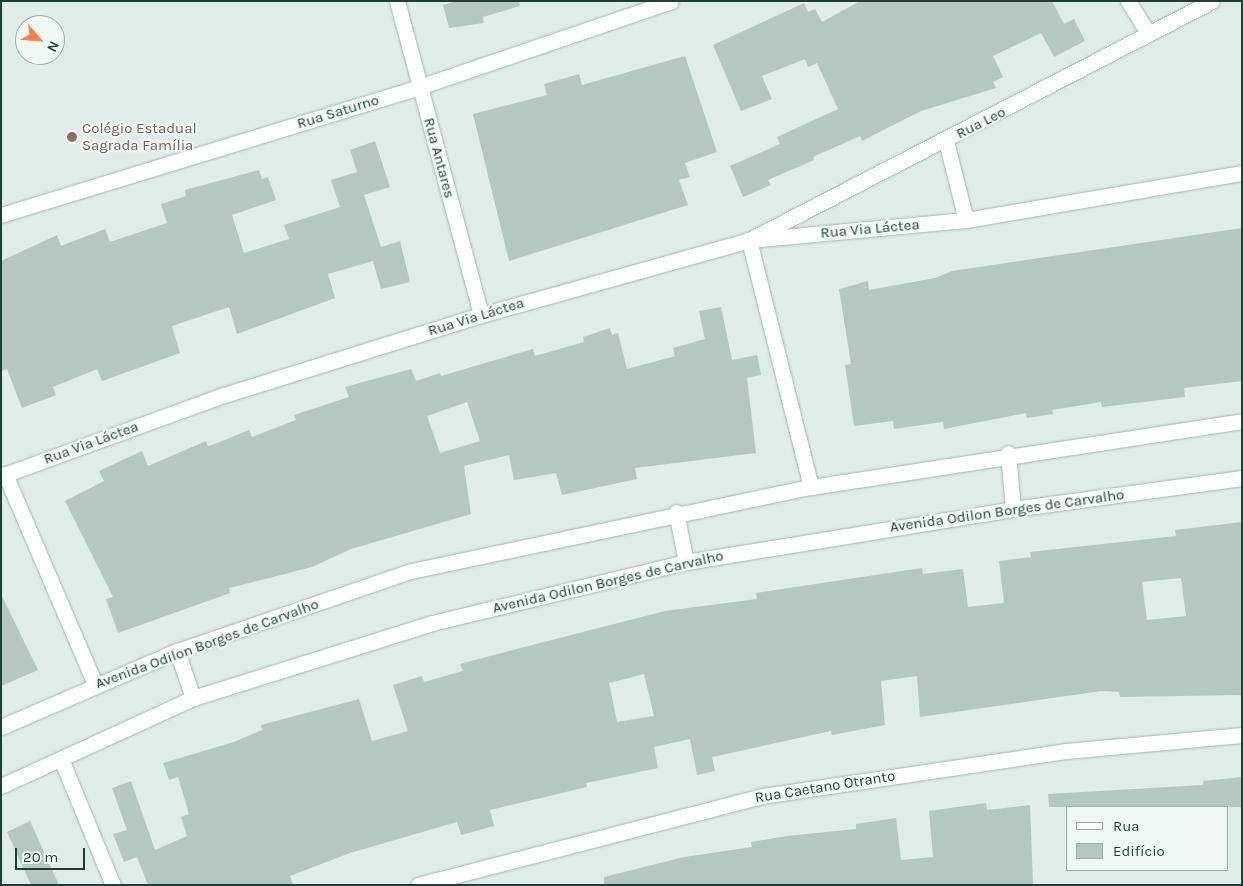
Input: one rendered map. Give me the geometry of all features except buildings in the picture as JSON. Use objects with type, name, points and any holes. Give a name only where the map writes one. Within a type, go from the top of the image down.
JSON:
[{"type":"street","name":"Rua Antares","points":[[397,1],[481,315]]},
{"type":"street","name":"Rua Saturno","points":[[1,215],[419,87],[671,1]]},
{"type":"street","points":[[1128,1],[1148,33]]},
{"type":"street","name":"Rua Leo","points":[[748,240],[946,141],[1212,1]]},
{"type":"street","points":[[946,141],[966,220]]},
{"type":"street","name":"Rua Via Láctea","points":[[3,475],[224,396],[481,315],[748,240],[966,220],[1242,173]]},
{"type":"street","points":[[748,240],[811,487]]},
{"type":"street","name":"Avenida Odilon Borges de Carvalho","points":[[1,727],[95,684],[177,651],[411,571],[676,512],[811,487],[1008,453],[1242,421]]},
{"type":"street","points":[[1008,453],[1013,509]]},
{"type":"street","points":[[3,475],[95,684]]},
{"type":"street","name":"Avenida Odilon Borges de Carvalho","points":[[1,786],[194,698],[432,623],[686,562],[1013,509],[1242,478]]},
{"type":"street","points":[[676,512],[686,562]]},
{"type":"street","points":[[177,651],[194,698]]},
{"type":"street","name":"Rua Caetano Otranto","points":[[418,885],[762,796],[1065,751],[1242,735]]},
{"type":"street","points":[[61,759],[113,885]]},
{"type":"place","name":"Colégio Estadual Sagrada Família","points":[[72,137]]}]
